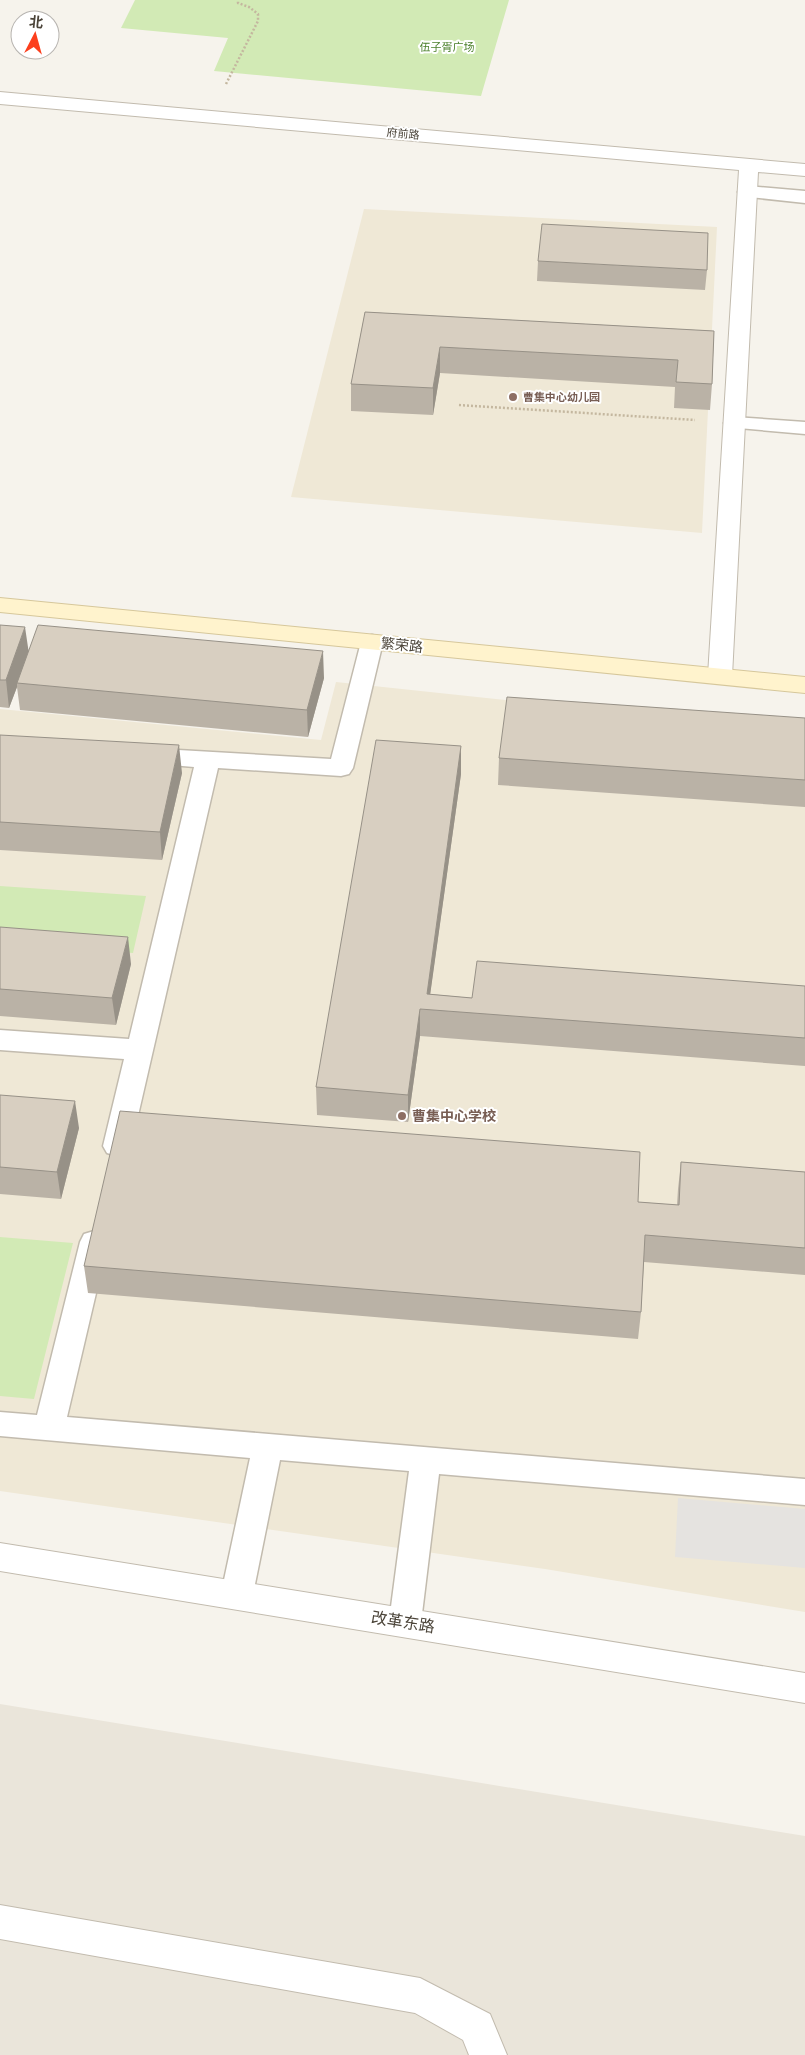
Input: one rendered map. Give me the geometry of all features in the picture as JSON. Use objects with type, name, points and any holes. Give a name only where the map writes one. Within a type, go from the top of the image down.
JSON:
[{"type":"street","name":"府前路","points":[[0,98],[805,170]]},
{"type":"street","points":[[720,676],[749,165]]},
{"type":"street","name":"繁荣路","points":[[0,605],[805,685]]},
{"type":"street","name":"改革东路","points":[[0,1557],[237,1594],[805,1688]]},
{"type":"street","points":[[0,1922],[420,1996],[477,2027],[488,2055]]},
{"type":"lane","points":[[748,192],[805,197]]},
{"type":"lane","points":[[734,423],[805,428]]},
{"type":"lane","points":[[119,754],[341,768],[372,642]]},
{"type":"lane","points":[[112,1166],[208,760]]},
{"type":"lane","points":[[0,1040],[140,1050]]},
{"type":"lane","points":[[49,1428],[100,1215]]},
{"type":"lane","points":[[0,1424],[805,1492]]},
{"type":"lane","points":[[237,1594],[268,1446]]},
{"type":"lane","points":[[405,1622],[426,1460]]},
{"type":"path","points":[[225,87],[258,21],[258,14],[249,6],[238,3],[238,0]]},
{"type":"path","points":[[459,405],[734,423]]},
{"type":"shaded area","name":"曹集中心幼儿园","points":[[364,209],[717,227],[702,533],[291,497]]},
{"type":"shaded area","name":"曹集中心学校","points":[[336,682],[805,732],[805,1612],[545,1569],[0,1491],[0,709],[321,740]]},
{"type":"shaded area","points":[[678,1498],[805,1509],[805,1568],[675,1557]]},
{"type":"shaded area","points":[[0,1704],[805,1836],[805,2055],[0,2055]]},
{"type":"green space","name":"伍子胥广场","points":[[135,0],[509,0],[481,96],[214,71],[228,38],[121,28]]},
{"type":"green space","points":[[0,886],[146,896],[133,953],[0,943]]},
{"type":"green space","points":[[0,1237],[73,1243],[34,1399],[0,1396]]},
{"type":"building","points":[[542,224],[708,233],[707,270],[538,261]]},
{"type":"building","points":[[365,312],[714,331],[712,384],[676,382],[678,360],[440,347],[433,388],[351,384]]},
{"type":"building","points":[[0,625],[25,627],[6,680],[0,680]]},
{"type":"building","points":[[38,625],[323,651],[307,710],[17,683]]},
{"type":"building","points":[[507,697],[805,718],[805,780],[499,758]]},
{"type":"building","points":[[0,735],[179,745],[160,832],[0,822]]},
{"type":"building","points":[[376,740],[461,746],[427,994],[472,998],[477,961],[805,986],[805,1038],[420,1009],[408,1095],[316,1087]]},
{"type":"building","points":[[0,927],[128,937],[112,998],[0,989]]},
{"type":"building","points":[[0,1095],[75,1101],[57,1172],[0,1167]]},
{"type":"building","points":[[120,1111],[640,1152],[638,1202],[679,1205],[681,1162],[805,1172],[805,1248],[645,1235],[641,1312],[84,1266]]},
{"type":"place","name":"曹集中心幼儿园","points":[[513,397]]},
{"type":"place","name":"曹集中心学校","points":[[402,1116]]}]
